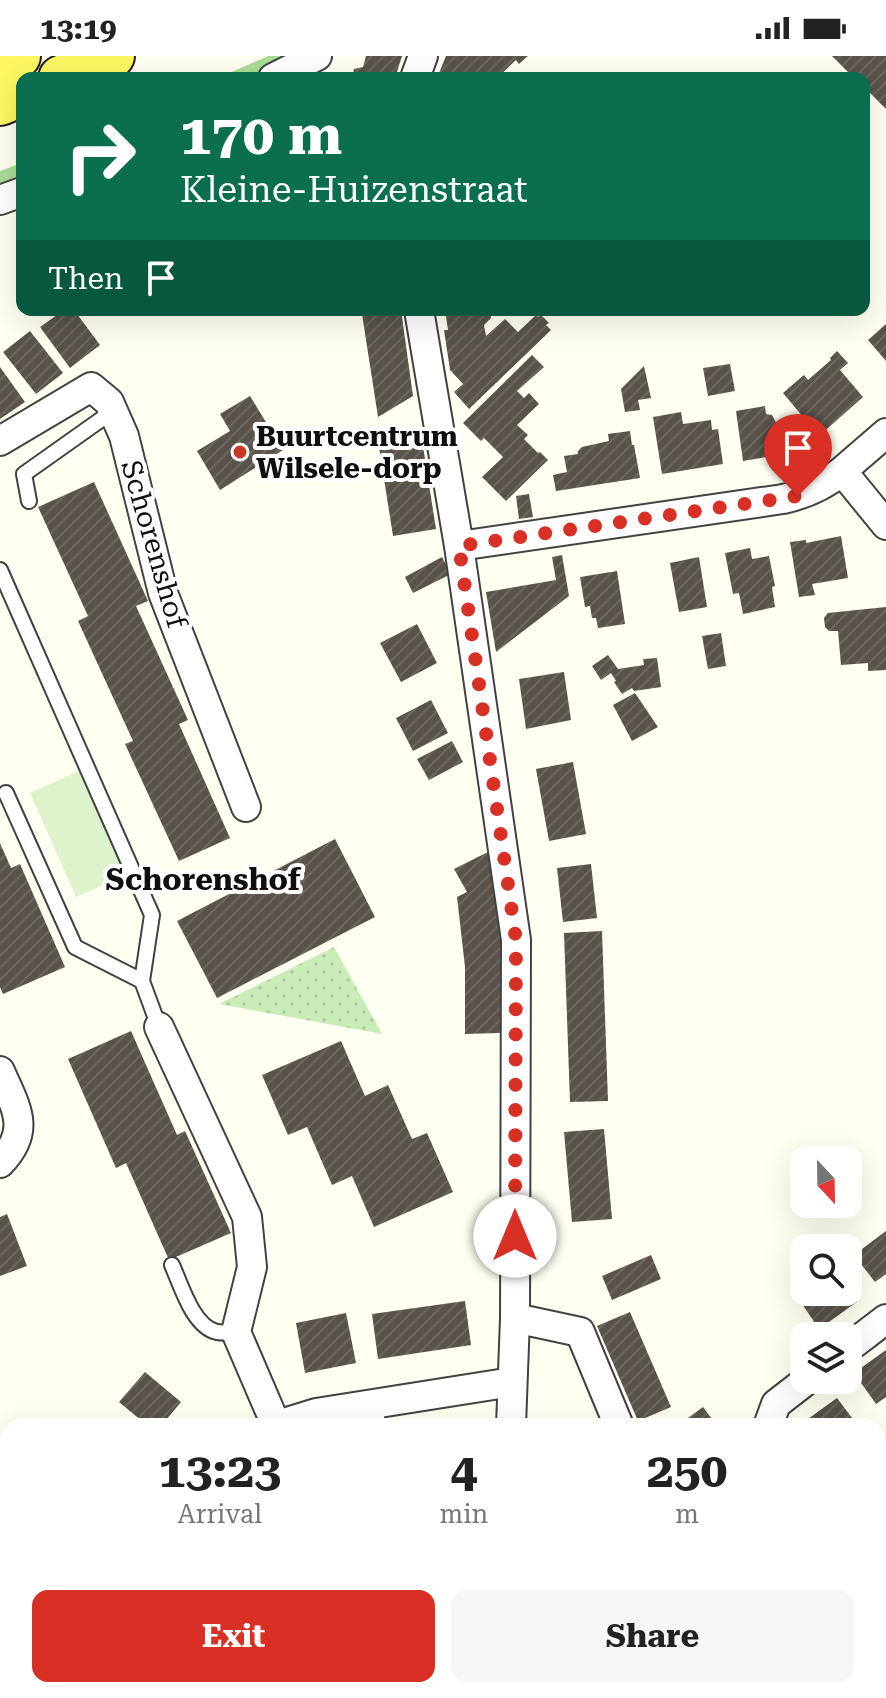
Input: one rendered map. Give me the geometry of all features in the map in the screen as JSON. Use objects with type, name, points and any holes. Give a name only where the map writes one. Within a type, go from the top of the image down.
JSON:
[{"type":"main road","points":[[0,63],[18,56]]},
{"type":"main road","points":[[75,72],[112,56]]},
{"type":"street","points":[[285,72],[317,56]]},
{"type":"street","points":[[420,316],[459,546],[516,940],[515,1318],[511,1418]]},
{"type":"street","points":[[0,441],[91,387],[109,402],[113,411]]},
{"type":"street","name":"Schorenshof","points":[[113,411],[124,436],[163,593],[246,807]]},
{"type":"street","points":[[459,546],[798,496],[819,488],[886,433]]},
{"type":"street","points":[[842,471],[886,525]]},
{"type":"street","points":[[159,1027],[247,1217],[252,1267],[236,1332],[272,1418]]},
{"type":"street","points":[[0,1071],[19,1118],[16,1144],[0,1163]]},
{"type":"street","points":[[515,1318],[580,1332],[616,1418]]},
{"type":"street","points":[[862,1337],[886,1319]]},
{"type":"street","points":[[299,1418],[316,1413],[377,1415],[512,1382]]},
{"type":"street","points":[[771,1418],[776,1404],[790,1393]]},
{"type":"lane","points":[[29,501],[24,474],[113,411]]},
{"type":"lane","points":[[0,570],[152,915],[142,981],[159,1027]]},
{"type":"lane","points":[[6,793],[75,947],[142,981]]},
{"type":"lane","points":[[172,1265],[192,1310],[203,1325],[215,1332],[236,1332]]},
{"type":"green space","points":[[268,56],[301,56],[269,72],[232,72]]},
{"type":"green space","points":[[16,165],[16,181],[0,187],[0,171]]},
{"type":"green space","points":[[79,771],[126,875],[76,897],[30,793]]},
{"type":"green space","points":[[334,947],[382,1034],[219,1004]]},
{"type":"building","points":[[366,56],[402,56],[397,72],[353,72],[363,67]]},
{"type":"building","points":[[446,56],[528,56],[519,64],[516,60],[503,72],[439,72]]},
{"type":"building","points":[[832,56],[886,56],[886,109],[870,93],[870,72],[848,72]]},
{"type":"building","points":[[56,316],[78,316],[100,345],[70,368],[40,327]]},
{"type":"building","points":[[362,316],[402,316],[413,396],[378,417]]},
{"type":"building","points":[[446,316],[491,316],[484,325],[486,336],[505,319],[518,332],[535,316],[542,316],[551,330],[469,409],[454,392],[463,384],[450,370],[444,330],[448,330]]},
{"type":"building","points":[[886,324],[886,361],[868,340]]},
{"type":"building","points":[[30,331],[63,373],[36,394],[3,352]]},
{"type":"building","points":[[837,351],[848,363],[840,370],[863,397],[819,436],[783,393],[804,375],[808,380]]},
{"type":"building","points":[[532,355],[544,367],[517,391],[524,398],[529,393],[539,404],[517,425],[528,435],[524,439],[548,460],[506,501],[482,477],[503,457],[463,423]]},
{"type":"building","points":[[730,364],[735,391],[708,396],[703,368]]},
{"type":"building","points":[[644,366],[651,398],[638,400],[640,410],[625,412],[621,389]]},
{"type":"building","points":[[0,367],[25,402],[0,419]]},
{"type":"building","points":[[250,396],[283,450],[220,490],[197,451],[230,431],[220,414]]},
{"type":"building","points":[[765,406],[766,414],[772,415],[779,428],[784,454],[743,461],[736,411]]},
{"type":"building","points":[[681,412],[683,424],[711,420],[712,430],[718,429],[723,464],[662,474],[653,417]]},
{"type":"building","points":[[630,431],[640,478],[556,491],[553,475],[567,472],[564,456],[578,454],[582,447],[609,441],[608,434]]},
{"type":"building","points":[[422,440],[436,529],[393,536],[379,447]]},
{"type":"building","points":[[94,482],[148,601],[136,606],[188,720],[179,724],[230,838],[179,861],[125,744],[133,741],[78,621],[88,616],[38,507]]},
{"type":"building","points":[[529,494],[533,517],[519,519],[516,496]]},
{"type":"building","points":[[841,536],[848,578],[812,584],[815,595],[799,597],[790,542],[806,540],[806,543]]},
{"type":"building","points":[[750,548],[752,559],[769,556],[775,586],[772,587],[775,607],[743,614],[739,593],[733,594],[725,553]]},
{"type":"building","points":[[562,555],[569,596],[496,652],[486,592],[556,580],[552,557]]},
{"type":"building","points":[[442,557],[451,574],[413,593],[405,577]]},
{"type":"building","points":[[699,557],[707,607],[679,612],[670,563]]},
{"type":"building","points":[[617,571],[625,624],[598,628],[590,606],[585,607],[580,577]]},
{"type":"building","points":[[886,607],[886,670],[868,671],[868,663],[841,665],[838,631],[829,631],[824,618],[828,613]]},
{"type":"building","points":[[417,624],[437,663],[401,682],[380,643]]},
{"type":"building","points":[[721,633],[726,666],[708,669],[702,636]]},
{"type":"building","points":[[608,655],[618,669],[644,665],[643,659],[657,658],[661,687],[634,691],[632,688],[622,694],[611,673],[601,680],[592,666]]},
{"type":"building","points":[[564,672],[571,720],[526,729],[519,679]]},
{"type":"building","points":[[635,693],[658,727],[632,741],[613,705]]},
{"type":"building","points":[[431,700],[448,733],[413,751],[396,718]]},
{"type":"building","points":[[452,741],[463,762],[429,780],[417,759]]},
{"type":"building","points":[[573,762],[586,834],[549,841],[536,769]]},
{"type":"building","points":[[335,839],[375,917],[217,998],[177,921]]},
{"type":"building","points":[[0,843],[11,868],[20,864],[65,967],[3,994],[0,987]]},
{"type":"building","points":[[492,850],[503,956],[500,1033],[465,1034],[465,967],[457,897],[467,892],[454,869]]},
{"type":"building","points":[[591,864],[597,918],[563,922],[557,868]]},
{"type":"building","points":[[602,931],[608,1101],[570,1102],[564,933]]},
{"type":"building","points":[[131,1031],[177,1135],[185,1131],[231,1233],[169,1260],[126,1163],[116,1168],[68,1059]]},
{"type":"building","points":[[341,1041],[365,1096],[388,1085],[412,1139],[427,1133],[453,1192],[374,1227],[352,1176],[332,1185],[307,1127],[288,1135],[262,1075]]},
{"type":"building","points":[[604,1129],[612,1219],[572,1222],[564,1132]]},
{"type":"building","points":[[7,1214],[27,1266],[0,1276],[0,1217]]},
{"type":"building","points":[[886,1231],[886,1274],[875,1282],[862,1265],[862,1249]]},
{"type":"building","points":[[651,1255],[661,1279],[612,1300],[602,1276]]},
{"type":"building","points":[[465,1301],[471,1345],[378,1359],[372,1314]]},
{"type":"building","points":[[803,1306],[851,1306],[829,1322],[814,1322]]},
{"type":"building","points":[[630,1312],[671,1407],[645,1418],[637,1418],[597,1326]]},
{"type":"building","points":[[346,1313],[356,1363],[305,1373],[296,1323]]},
{"type":"building","points":[[886,1350],[886,1397],[876,1404],[862,1384],[862,1367]]},
{"type":"building","points":[[145,1372],[181,1402],[168,1418],[138,1418],[119,1402]]},
{"type":"building","points":[[837,1398],[852,1418],[809,1418]]},
{"type":"building","points":[[703,1407],[711,1418],[688,1418]]},
{"type":"place","name":"Buurtcentrum Wilsele-dorp","points":[[240,452]]},
{"type":"district","name":"Schorenshof","points":[[203,879]]},
{"type":"route","points":[[515,1236],[516,940],[459,546],[798,496]]}]
